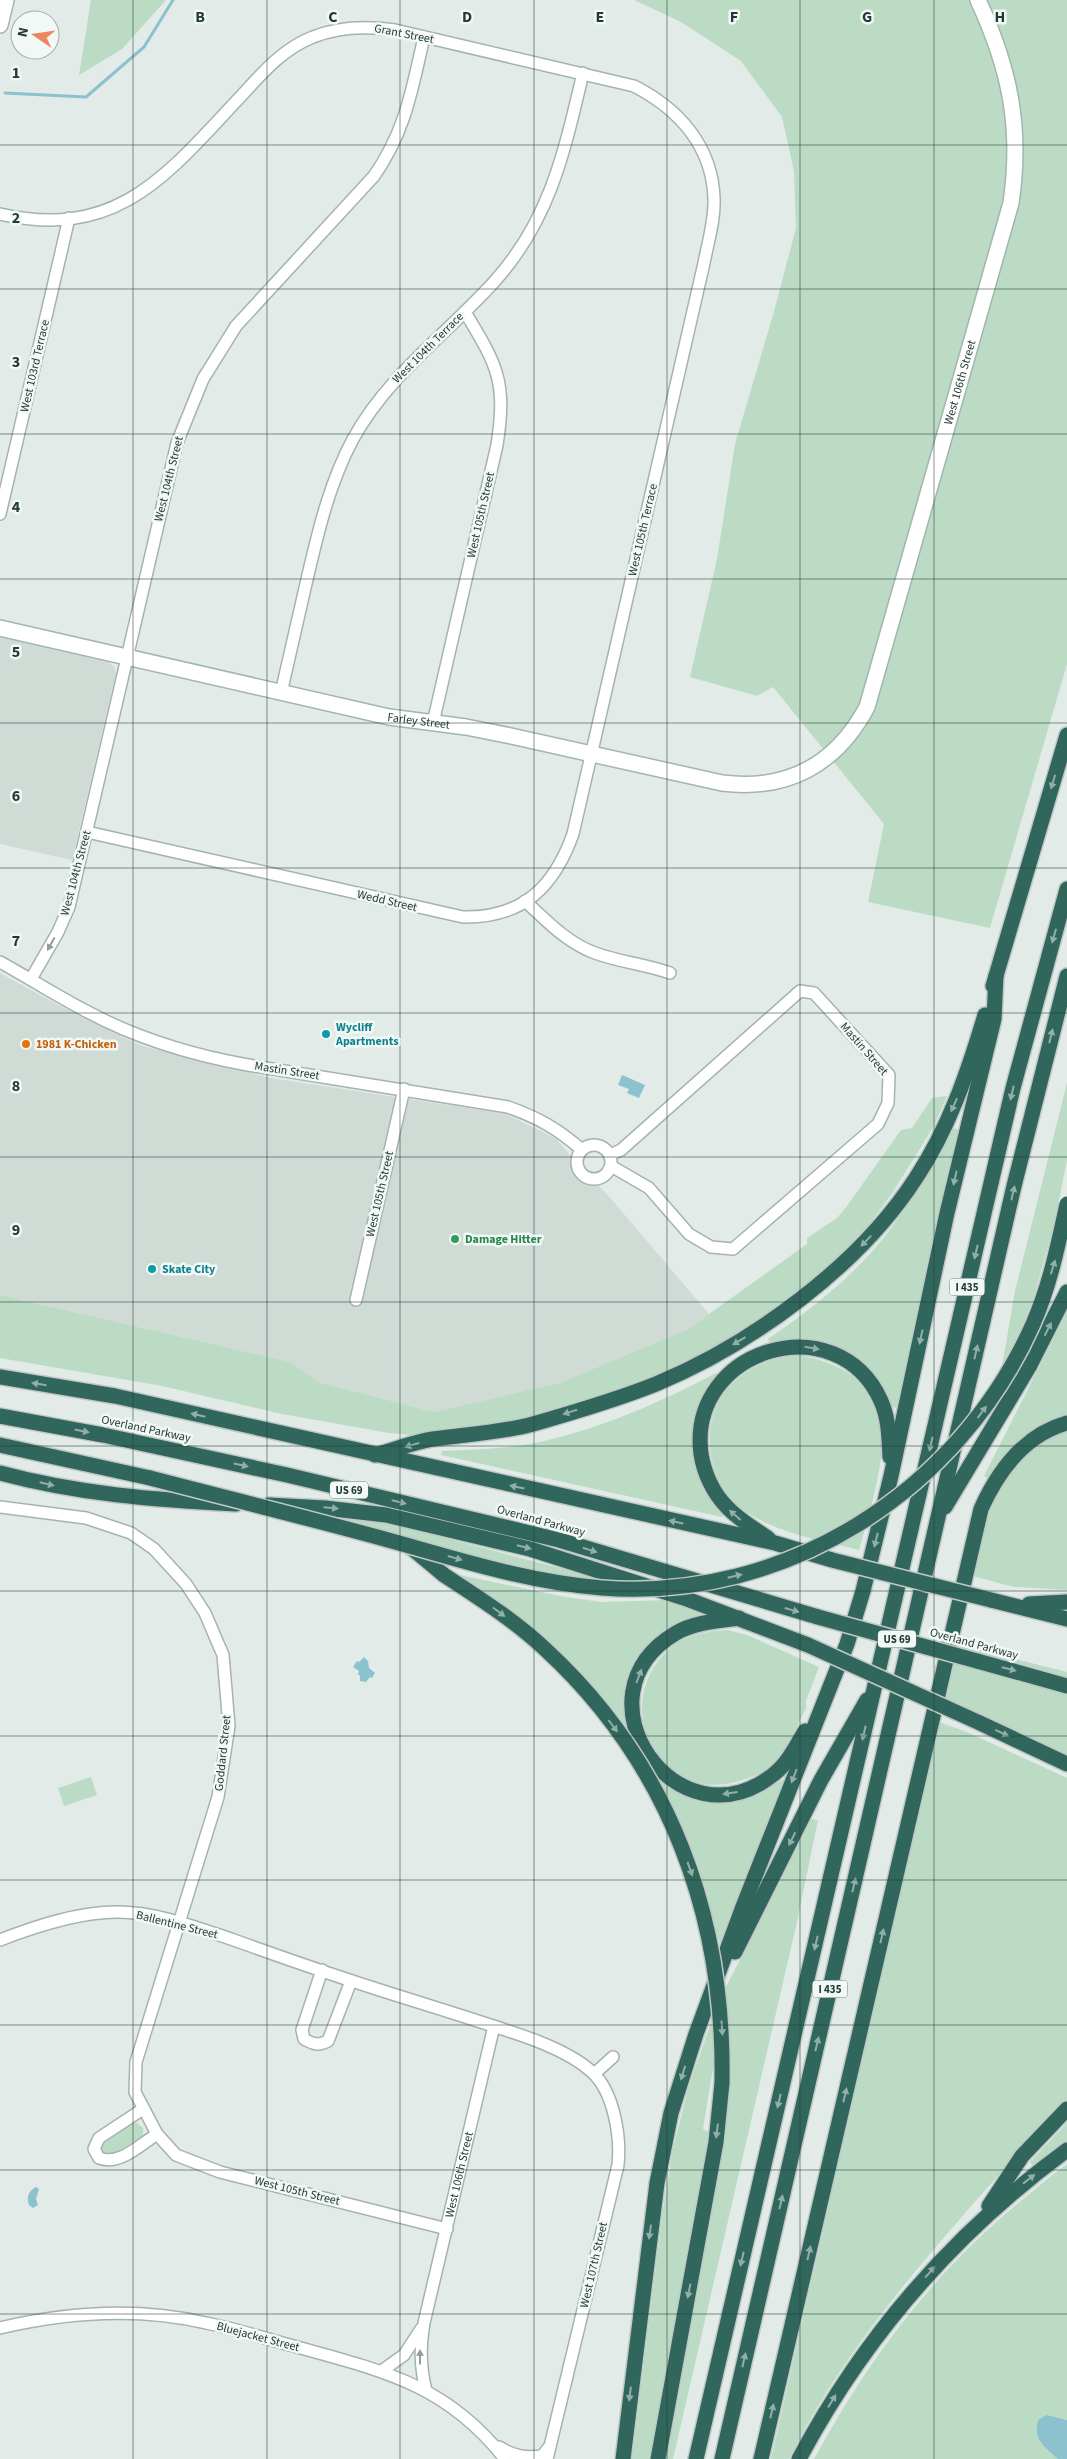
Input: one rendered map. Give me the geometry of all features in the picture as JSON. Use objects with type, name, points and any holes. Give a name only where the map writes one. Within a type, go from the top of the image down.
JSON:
[{"type":"highway","points":[[375,1455],[431,1439],[502,1432],[617,1398],[690,1368],[768,1324],[838,1269],[866,1241],[895,1209],[916,1178],[934,1148],[959,1094],[972,1058],[1067,735]]},
{"type":"highway","name":"I 435","points":[[696,2459],[1013,1088],[1067,889]]},
{"type":"highway","points":[[623,2459],[650,2232],[663,2149],[683,2070],[847,1644],[863,1592],[891,1476],[948,1213],[994,1019],[996,976]]},
{"type":"highway","name":"I 435","points":[[722,2459],[1014,1186],[1067,976]]},
{"type":"highway","points":[[0,1445],[150,1478],[527,1577],[604,1588],[637,1589],[672,1587],[748,1573],[817,1547],[853,1528],[894,1501],[935,1467],[974,1423],[1000,1385],[1033,1324],[1055,1259],[1067,1204]]},
{"type":"highway","points":[[938,1519],[1029,1366],[1067,1292]]},
{"type":"highway","points":[[775,1543],[740,1519],[726,1506],[712,1487],[707,1476],[701,1448],[703,1420],[707,1406],[720,1382],[730,1371],[757,1354],[786,1347],[812,1348],[836,1356],[858,1370],[876,1392],[883,1408],[888,1430],[891,1476]]},
{"type":"highway","name":"Overland Parkway","points":[[0,1377],[115,1396],[775,1543],[832,1560],[1067,1619]]},
{"type":"highway","name":"Overland Parkway","points":[[0,1416],[103,1435],[287,1475],[559,1540],[818,1617],[1067,1686]]},
{"type":"highway","points":[[761,2459],[981,1509],[997,1478],[1009,1461],[1037,1436],[1067,1422]]},
{"type":"highway","points":[[0,1473],[76,1491],[106,1495],[325,1508],[386,1515],[530,1549],[598,1569],[740,1618],[808,1645],[1067,1764]]},
{"type":"highway","points":[[408,1545],[444,1575],[487,1603],[545,1649],[595,1702],[644,1773],[682,1847],[702,1907],[716,1965],[720,2004],[722,2083],[716,2142],[658,2459]]},
{"type":"highway","points":[[1015,1605],[1067,1602]]},
{"type":"highway","points":[[740,1618],[692,1626],[677,1632],[658,1647],[642,1667],[634,1693],[633,1722],[641,1746],[661,1772],[680,1785],[710,1794],[730,1793],[750,1788],[774,1774],[787,1760],[825,1698]]},
{"type":"highway","points":[[1041,1678],[1067,1690]]},
{"type":"highway","points":[[711,1995],[752,1921],[820,1780],[875,1686]]},
{"type":"highway","points":[[1024,1743],[1067,1760]]},
{"type":"highway","points":[[978,2222],[1022,2156],[1067,2109]]},
{"type":"highway","points":[[799,2459],[846,2377],[912,2292],[978,2222],[1067,2150]]},
{"type":"street","points":[[0,25],[6,0]]},
{"type":"street","name":"West 106th Street","points":[[834,753],[857,727],[867,707],[875,684],[1011,203],[1016,155],[1010,87],[1000,53],[978,0]]},
{"type":"street","name":"Grant Street","points":[[0,214],[41,221],[69,218],[94,214],[113,208],[133,198],[160,180],[274,62],[312,37],[347,28],[372,27],[424,37],[634,86],[654,96],[673,111],[699,143]]},
{"type":"street","name":"West 104th Street","points":[[31,979],[58,932],[68,906],[128,658],[177,443],[203,379],[236,326],[374,176],[388,156],[406,112],[424,37]]},
{"type":"street","name":"West 104th Terrace","points":[[281,692],[322,518],[339,468],[353,439],[372,408],[393,381],[494,282],[533,228],[548,200],[565,149],[583,73]]},
{"type":"street","name":"West 105th Terrace","points":[[525,901],[547,884],[564,859],[573,834],[713,219],[713,184],[708,164],[699,143]]},
{"type":"street","name":"West 103rd Terrace","points":[[0,514],[69,218]]},
{"type":"street","name":"West 105th Street","points":[[433,724],[497,445],[502,414],[501,391],[496,370],[487,348],[465,312]]},
{"type":"street","name":"Farley Street","points":[[0,628],[389,717],[493,733],[694,778],[748,786],[777,782],[799,775],[834,753]]},
{"type":"street","name":"Wedd Street","points":[[87,832],[450,915],[474,917],[495,915],[511,910],[525,901]]},
{"type":"street","points":[[525,901],[556,930],[582,947],[603,956],[650,966],[670,973]]},
{"type":"street","name":"Mastin Street","points":[[0,962],[87,1012],[164,1044],[217,1060],[508,1107],[533,1116],[559,1130],[582,1150]]},
{"type":"street","name":"Mastin Street","points":[[800,991],[814,993],[889,1075],[888,1103],[878,1124],[733,1249],[711,1247],[689,1234],[650,1188],[611,1161],[800,991]]},
{"type":"street","name":"West 105th Street","points":[[356,1300],[404,1089]]},
{"type":"street","points":[[598,1145],[603,1147],[611,1161],[605,1176],[599,1179],[588,1178],[579,1171],[577,1166],[577,1160],[586,1146],[598,1145]]},
{"type":"street","name":"Goddard Street","points":[[0,1507],[86,1518],[131,1533],[154,1549],[186,1584],[205,1613],[223,1654],[229,1726],[218,1797],[205,1840]]},
{"type":"street","name":"West 105th Street","points":[[205,1840],[136,2062],[135,2092],[157,2134],[176,2155],[220,2172],[446,2229]]},
{"type":"street","name":"Ballentine Street","points":[[0,1940],[32,1928],[67,1920],[116,1912],[138,1913],[179,1923],[536,2040],[585,2066],[594,2074]]},
{"type":"street","points":[[322,1970],[302,2030],[304,2039],[312,2044],[321,2045],[328,2041],[351,1980]]},
{"type":"street","name":"West 106th Street","points":[[426,2390],[420,2366],[420,2348],[424,2323],[494,2026]]},
{"type":"street","points":[[594,2074],[613,2057]]},
{"type":"street","name":"West 107th Street","points":[[547,2459],[618,2165],[618,2131],[613,2111],[594,2074]]},
{"type":"street","points":[[143,2109],[98,2138],[94,2149],[99,2158],[108,2162],[122,2157],[157,2134]]},
{"type":"street","name":"Bluejacket Street","points":[[0,2328],[68,2315],[108,2312],[148,2314],[206,2323],[382,2370],[426,2390],[460,2412],[493,2443],[505,2459]]},
{"type":"street","name":"West 106th Street","points":[[382,2370],[404,2355],[424,2323]]},
{"type":"street","name":"Bluejacket Street","points":[[493,2443],[510,2454],[527,2458],[542,2456],[551,2446]]},
{"type":"shaded area","points":[[0,636],[108,662],[114,667],[116,673],[72,860],[0,844]]},
{"type":"shaded area","points":[[0,973],[60,1006],[142,1046],[271,1078],[506,1114],[555,1138],[606,1193],[709,1314],[688,1329],[562,1382],[434,1412],[318,1382],[291,1362],[0,1295]]},
{"type":"green space","points":[[91,0],[166,0],[122,49],[79,75]]},
{"type":"green space","points":[[634,0],[1067,0],[1067,664],[990,928],[868,902],[884,824],[773,687],[757,696],[690,677],[717,559],[735,444],[773,315],[796,228],[794,171],[782,117],[741,61],[681,22]]},
{"type":"green space","points":[[1067,1083],[1067,1160],[1055,1221],[1033,1300],[1019,1334],[1002,1366],[1015,1291]]},
{"type":"green space","points":[[947,1096],[934,1126],[893,1192],[868,1226],[824,1271],[792,1298],[709,1352],[563,1419],[421,1436],[389,1433],[282,1414],[162,1386],[0,1358],[0,1295],[291,1362],[318,1382],[434,1412],[562,1382],[688,1329],[807,1244],[807,1238],[837,1218],[847,1206],[901,1130],[912,1128],[932,1098]]},
{"type":"green space","points":[[953,1128],[959,1130],[898,1408],[893,1407],[884,1390],[869,1372],[796,1341],[782,1340],[770,1343],[768,1339],[828,1294],[870,1254],[902,1213]]},
{"type":"green space","points":[[1067,1312],[1067,1417],[989,1479],[984,1476]]},
{"type":"green space","points":[[798,1355],[835,1366],[861,1383],[875,1404],[881,1429],[881,1457],[876,1487],[859,1550],[798,1535],[754,1517],[741,1508],[728,1495],[719,1480],[713,1463],[710,1445],[711,1427],[715,1409],[724,1393],[743,1374],[758,1366],[773,1360]]},
{"type":"green space","points":[[716,1373],[719,1377],[696,1433],[724,1514],[722,1517],[441,1455],[442,1451],[530,1444],[579,1432],[649,1406]]},
{"type":"green space","points":[[1067,1432],[1067,1590],[1014,1587],[972,1576],[987,1517],[995,1498],[1008,1477],[1034,1449]]},
{"type":"green space","points":[[341,1519],[372,1520],[399,1526],[605,1580],[571,1578],[505,1566]]},
{"type":"green space","points":[[455,1574],[560,1596],[601,1602],[669,1600],[708,1614],[708,1616],[670,1629],[642,1657],[627,1721],[630,1736]]},
{"type":"green space","points":[[728,1630],[747,1635],[819,1667],[806,1701],[806,1709],[790,1740],[776,1761],[755,1776],[739,1781],[713,1785],[690,1780],[670,1768],[655,1751],[645,1731],[642,1707],[646,1684],[658,1661],[671,1647],[692,1636]]},
{"type":"green space","points":[[956,1644],[1067,1672],[1067,1755],[944,1698]]},
{"type":"green space","points":[[939,1722],[967,1732],[1067,1778],[1067,2100],[1038,2130],[936,2247],[871,2328],[841,2370],[789,2459],[771,2459]]},
{"type":"green space","points":[[656,1776],[686,1793],[708,1800],[719,1801],[748,1798],[784,1779],[720,1944],[688,1839]]},
{"type":"green space","points":[[91,1777],[97,1795],[64,1806],[58,1788]]},
{"type":"green space","points":[[811,1819],[818,1820],[797,1922],[673,2459],[665,2459],[726,2120],[729,2078],[726,1987]]},
{"type":"green space","points":[[714,2014],[716,2050],[703,2129],[710,2133],[650,2459],[632,2459],[663,2210],[673,2149],[688,2089]]},
{"type":"green space","points":[[132,2123],[137,2123],[143,2128],[143,2136],[110,2156],[104,2155],[100,2151],[101,2143]]},
{"type":"green space","points":[[1067,2123],[1067,2143],[1034,2168],[1030,2162]]},
{"type":"green space","points":[[1067,2164],[1067,2420],[1047,2415],[1040,2442],[1058,2459],[814,2459],[857,2386],[905,2319],[932,2287],[990,2228]]},
{"type":"water","points":[[622,1075],[645,1085],[639,1098],[627,1093],[629,1089],[618,1085]]},
{"type":"water","points":[[364,1657],[368,1661],[369,1668],[375,1673],[366,1682],[360,1681],[359,1671],[353,1667],[357,1661],[359,1662]]},
{"type":"water","points":[[36,2187],[39,2189],[36,2199],[38,2205],[33,2208],[29,2205],[28,2196]]},
{"type":"water","points":[[1047,2415],[1067,2420],[1067,2459],[1058,2459],[1038,2438],[1038,2420]]},
{"type":"waterway","points":[[5,93],[86,97],[144,47],[173,0]]},
{"type":"place","name":"Wycliff Apartments","points":[[326,1034]]},
{"type":"place","name":"1981 K-Chicken","points":[[26,1044]]},
{"type":"place","name":"Damage Hitter","points":[[455,1239]]},
{"type":"place","name":"Skate City","points":[[152,1269]]}]
